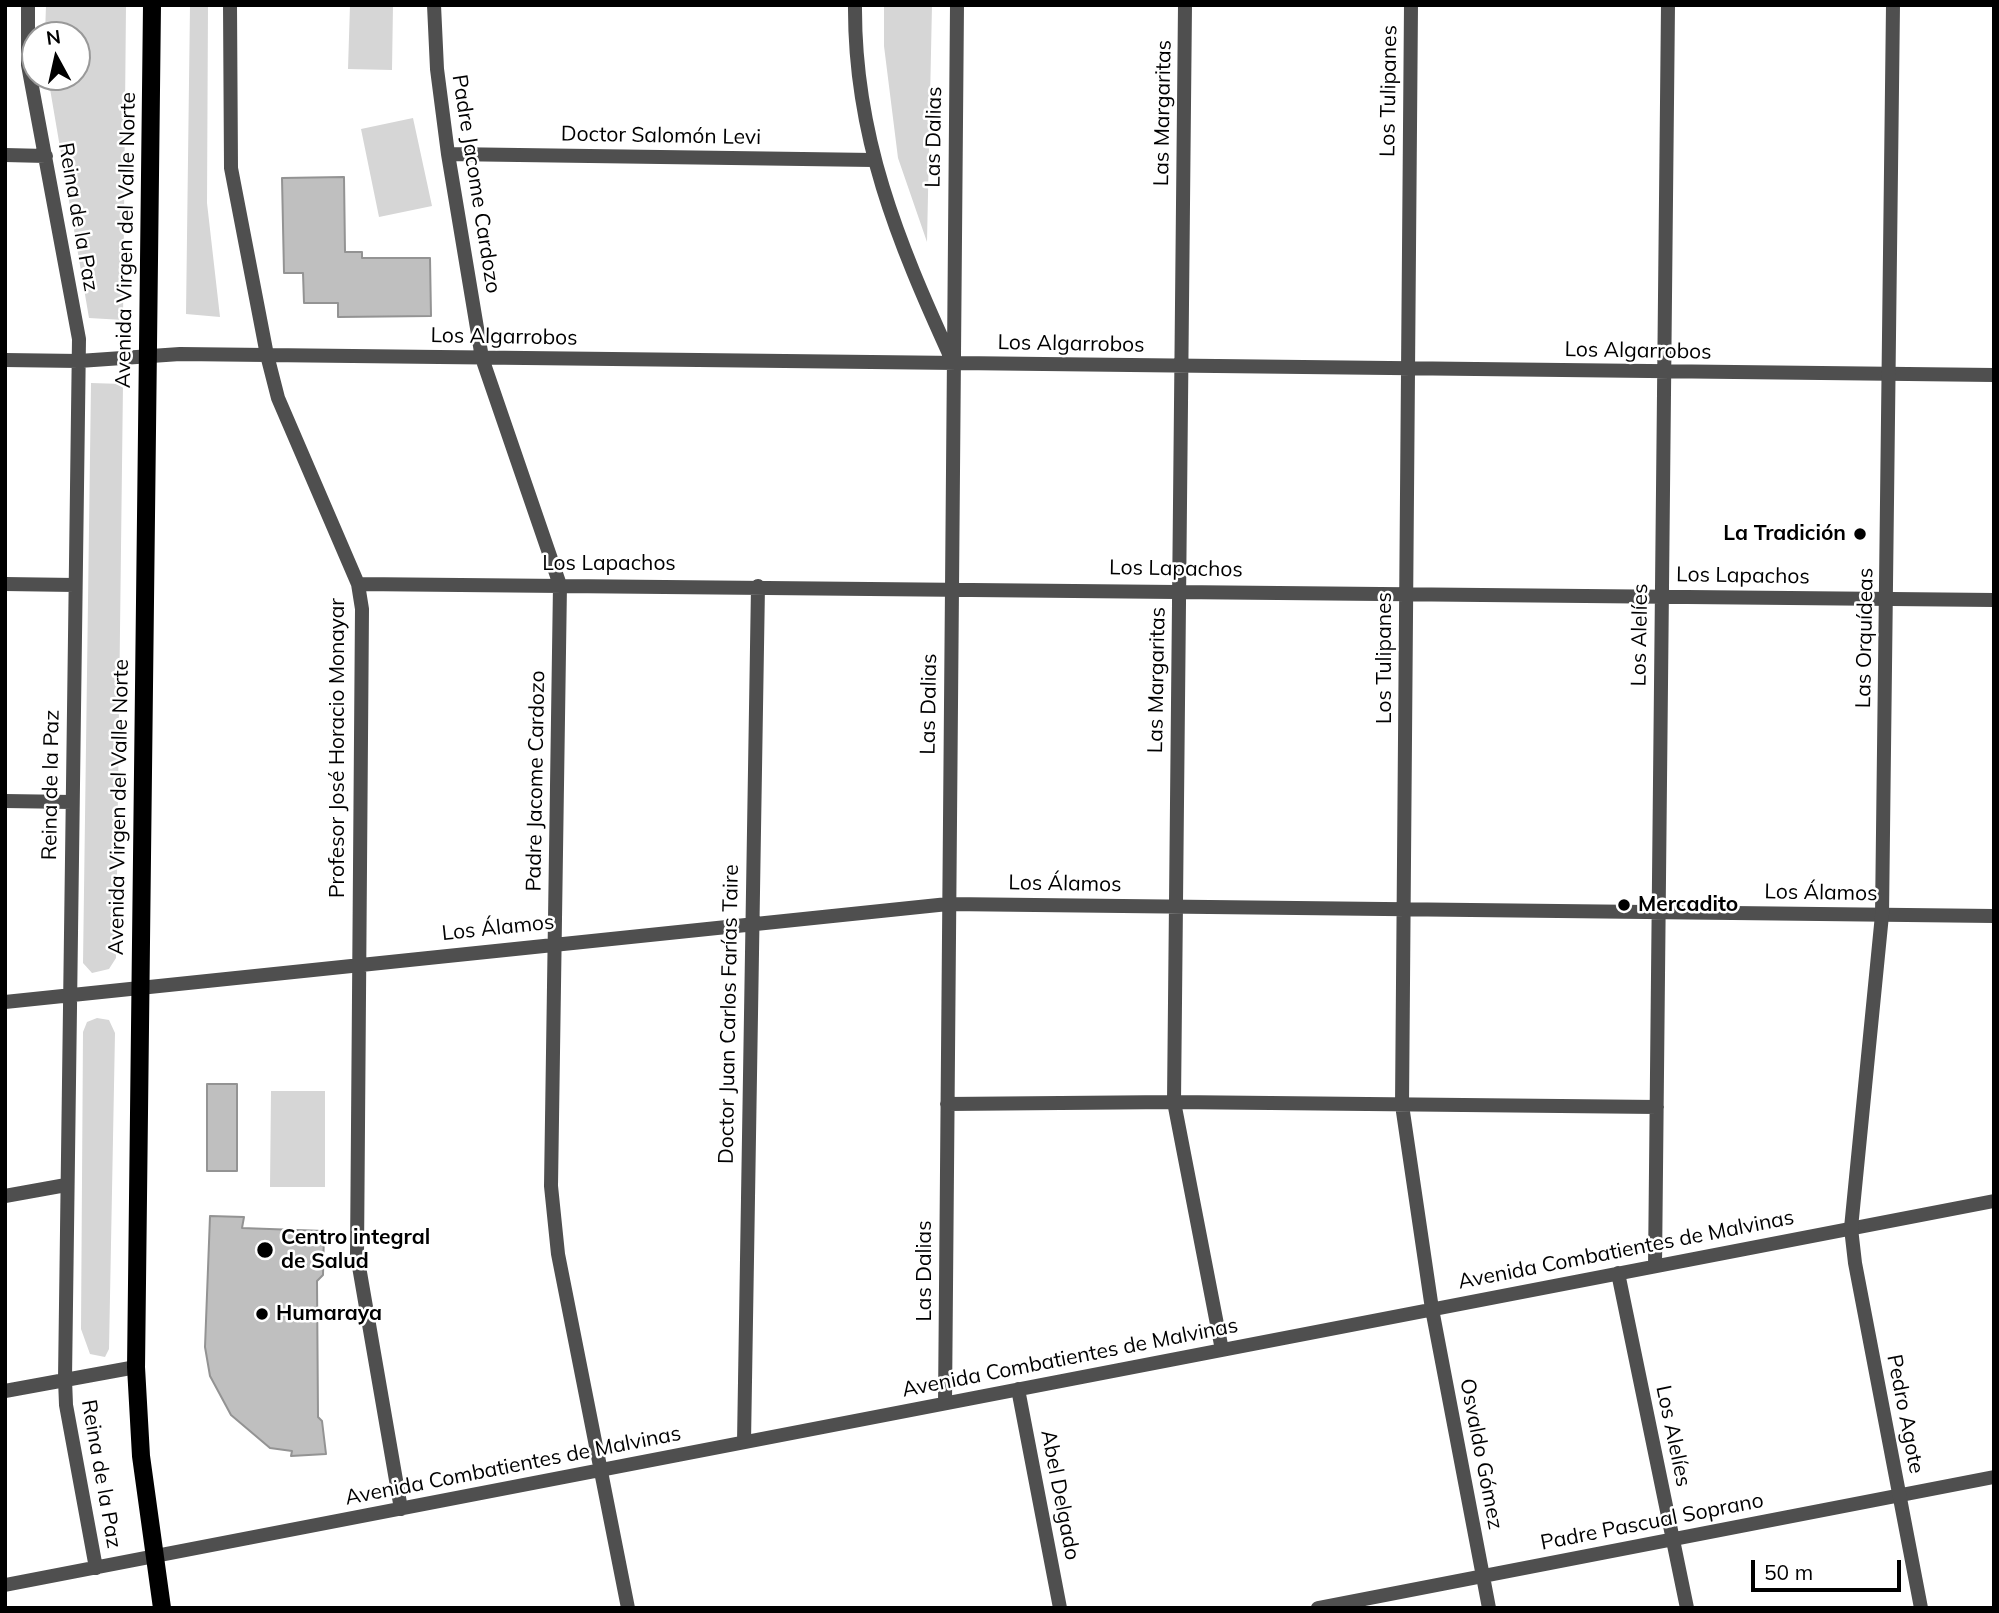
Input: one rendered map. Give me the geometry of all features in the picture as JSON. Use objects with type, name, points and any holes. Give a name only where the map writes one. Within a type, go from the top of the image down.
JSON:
[{"type":"main road","name":"Avenida Virgen del Valle Norte","points":[[152,5],[136,1367],[141,1456],[162,1608]]},
{"type":"street","name":"Reina de la Paz","points":[[27,5],[28,65],[79,339],[65,1379],[66,1405],[96,1568]]},
{"type":"street","name":"Profesor José Horacio Monayar","points":[[230,5],[231,168],[267,355],[278,398],[358,584],[362,609],[356,1255],[401,1509]]},
{"type":"street","name":"Padre Jacome Cardozo","points":[[434,5],[437,69],[448,155],[481,358],[560,585],[551,1186],[558,1254],[628,1608]]},
{"type":"street","points":[[855,5],[860,86],[873,160],[901,249],[953,364]]},
{"type":"street","name":"Las Dalias","points":[[945,1404],[957,5]]},
{"type":"street","name":"Las Margaritas","points":[[1185,5],[1174,1102],[1222,1350]]},
{"type":"street","name":"Los Tulipanes","points":[[1411,5],[1402,1105],[1432,1309]]},
{"type":"street","name":"Los Alelíes","points":[[1655,1266],[1668,5]]},
{"type":"street","name":"Las Orquídeas","points":[[1851,1228],[1882,915],[1893,5]]},
{"type":"street","points":[[5,155],[46,156]]},
{"type":"street","name":"Doctor Salomón Levi","points":[[448,155],[873,160]]},
{"type":"street","name":"Los Algarrobos","points":[[5,360],[79,361],[148,355],[267,355],[1994,375]]},
{"type":"street","points":[[5,584],[75,585]]},
{"type":"street","name":"Los Lapachos","points":[[358,584],[951,587],[1994,600]]},
{"type":"street","name":"Doctor Juan Carlos Farías Taire","points":[[744,1443],[758,586]]},
{"type":"street","points":[[5,800],[72,802]]},
{"type":"street","name":"Los Álamos","points":[[5,1002],[359,963],[948,904],[1994,916]]},
{"type":"street","points":[[947,1104],[1174,1102],[1657,1107]]},
{"type":"street","points":[[5,1196],[66,1185]]},
{"type":"street","name":"Avenida Combatientes de Malvinas","points":[[5,1585],[1994,1200]]},
{"type":"street","name":"Pedro Agote","points":[[1851,1228],[1855,1263],[1921,1608]]},
{"type":"street","name":"Los Alelíes","points":[[1618,1273],[1686,1608]]},
{"type":"street","name":"Osvaldo Gómez","points":[[1432,1309],[1489,1608]]},
{"type":"street","points":[[5,1391],[136,1367]]},
{"type":"street","name":"Abel Delgado","points":[[1018,1390],[1060,1608]]},
{"type":"street","name":"Padre Pascual Soprano","points":[[1318,1608],[1994,1477]]},
{"type":"shaded area","points":[[46,5],[126,5],[123,320],[89,318],[50,91],[91,91],[91,21],[45,21]]},
{"type":"shaded area","points":[[190,5],[208,5],[207,203],[220,317],[186,314]]},
{"type":"shaded area","points":[[350,5],[393,5],[392,70],[348,69]]},
{"type":"shaded area","points":[[884,5],[932,5],[927,242],[898,158],[884,46]]},
{"type":"shaded area","points":[[413,118],[432,206],[379,217],[361,129]]},
{"type":"shaded area","points":[[91,383],[123,384],[116,958],[109,969],[92,973],[83,963]]},
{"type":"shaded area","points":[[97,1018],[109,1020],[115,1033],[109,1349],[105,1357],[90,1354],[81,1329],[83,1032],[87,1022]]},
{"type":"shaded area","points":[[271,1091],[325,1091],[325,1187],[270,1187]]},
{"type":"building","points":[[344,177],[345,252],[362,252],[362,258],[430,258],[431,316],[338,317],[338,303],[304,303],[303,273],[284,273],[282,178]]},
{"type":"building","points":[[207,1084],[237,1084],[237,1171],[207,1171]]},
{"type":"building","name":"Humaraya","points":[[210,1216],[244,1217],[242,1228],[324,1231],[323,1275],[317,1281],[318,1417],[322,1421],[326,1454],[291,1456],[292,1451],[270,1448],[231,1415],[210,1376],[205,1347]]},
{"type":"place","name":"La Tradición","points":[[1860,534]]},
{"type":"place","name":"Mercadito","points":[[1624,905]]},
{"type":"place","name":"Centro integral de Salud","points":[[265,1250]]},
{"type":"place","name":"Humaraya","points":[[262,1314]]}]
